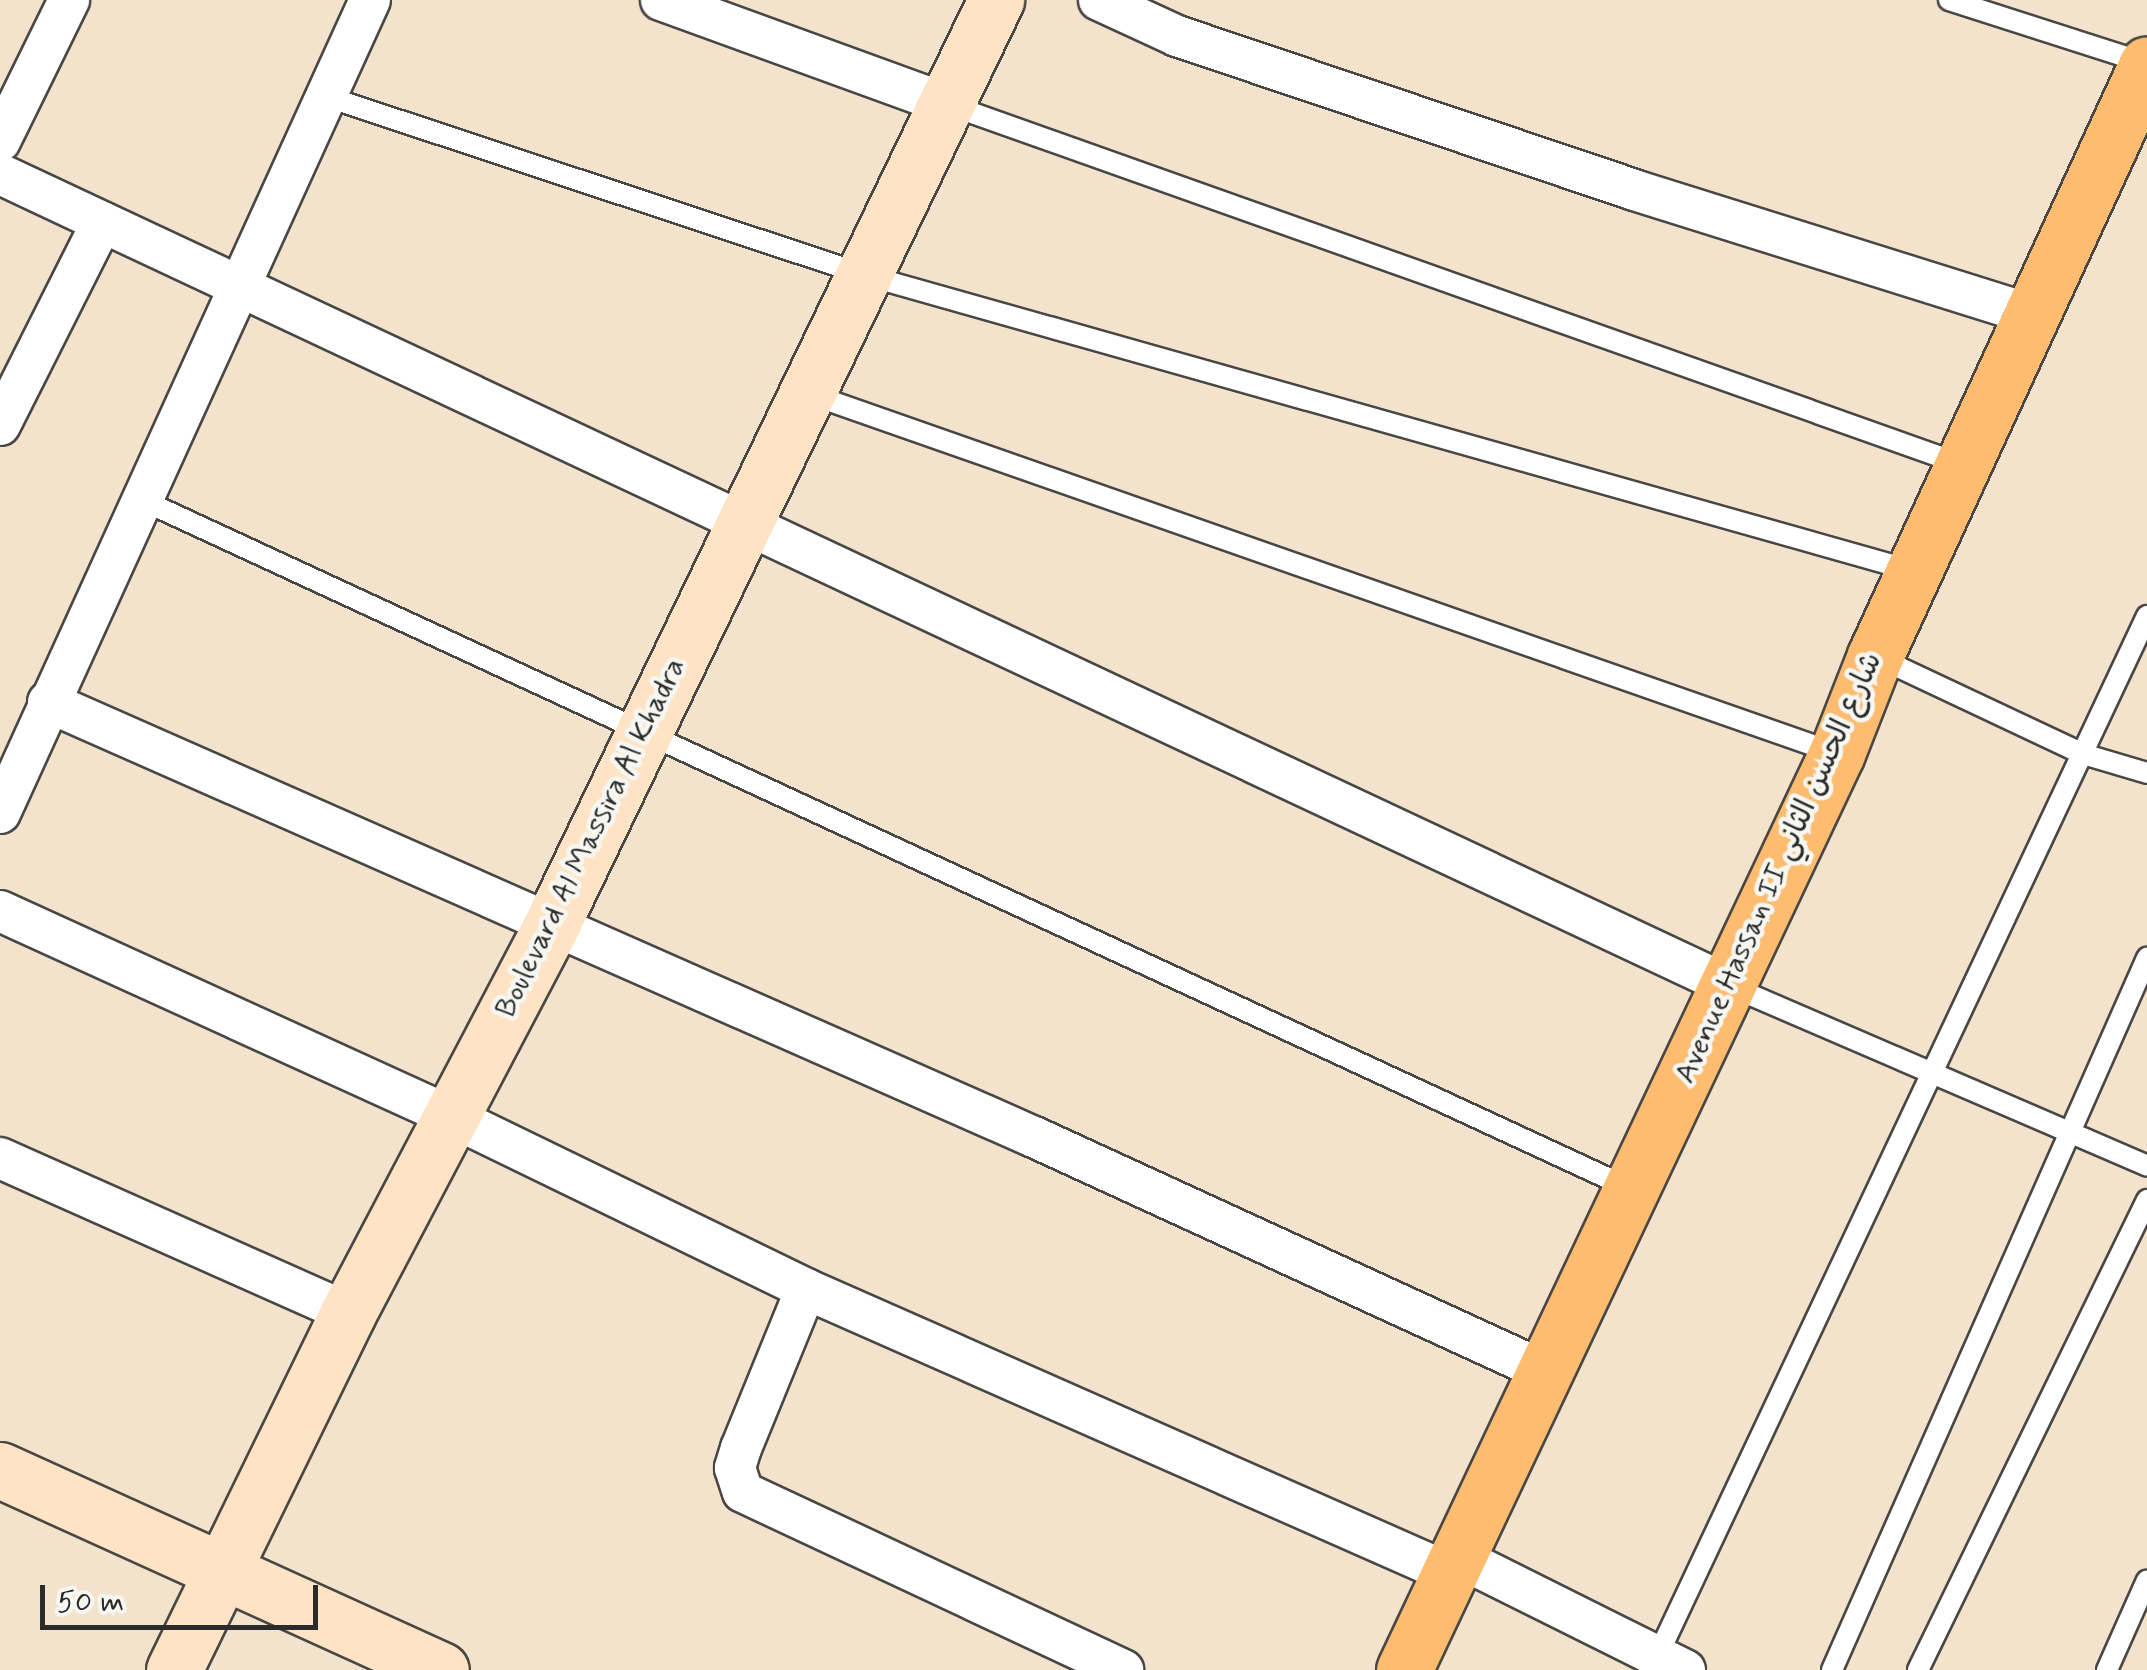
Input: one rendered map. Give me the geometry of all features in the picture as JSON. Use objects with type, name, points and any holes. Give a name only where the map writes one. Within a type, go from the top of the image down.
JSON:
[{"type":"main road","name":"Avenue Hassan II شارع الحسن الثاني","points":[[1404,1670],[1837,754],[1875,656],[2147,64]]},
{"type":"street","points":[[0,141],[69,0]]},
{"type":"street","points":[[0,812],[140,498],[243,288],[370,0]]},
{"type":"street","points":[[661,0],[947,104]]},
{"type":"street","name":"Boulevard Al Massira Al Khadra","points":[[174,1670],[348,1313],[550,928],[996,0]]},
{"type":"street","points":[[1099,0],[1176,36],[1634,190],[2034,314]]},
{"type":"street","points":[[0,174],[1728,985]]},
{"type":"street","points":[[0,425],[102,222]]},
{"type":"street","points":[[48,702],[550,928],[1034,1137],[1546,1372]]},
{"type":"street","points":[[0,911],[450,1116],[806,1289],[1452,1564],[1664,1665]]},
{"type":"street","points":[[0,1158],[348,1313]]},
{"type":"street","points":[[806,1289],[741,1448],[735,1468],[743,1492],[1123,1670]]},
{"type":"street","points":[[0,1470],[441,1670]]},
{"type":"lane","points":[[1949,0],[2147,64]]},
{"type":"lane","points":[[328,97],[865,274],[1916,572]]},
{"type":"lane","points":[[947,104],[1963,464]]},
{"type":"lane","points":[[808,394],[1837,754]]},
{"type":"lane","points":[[140,498],[646,728],[1631,1189]]},
{"type":"lane","points":[[1664,1665],[1933,1068],[2147,616]]},
{"type":"lane","points":[[1875,656],[2083,754],[2147,773]]},
{"type":"lane","points":[[1832,1670],[2147,958]]},
{"type":"lane","points":[[1728,985],[1933,1068],[2147,1166]]},
{"type":"lane","points":[[1918,1670],[2147,1200]]},
{"type":"lane","points":[[2107,1670],[2147,1580]]}]
